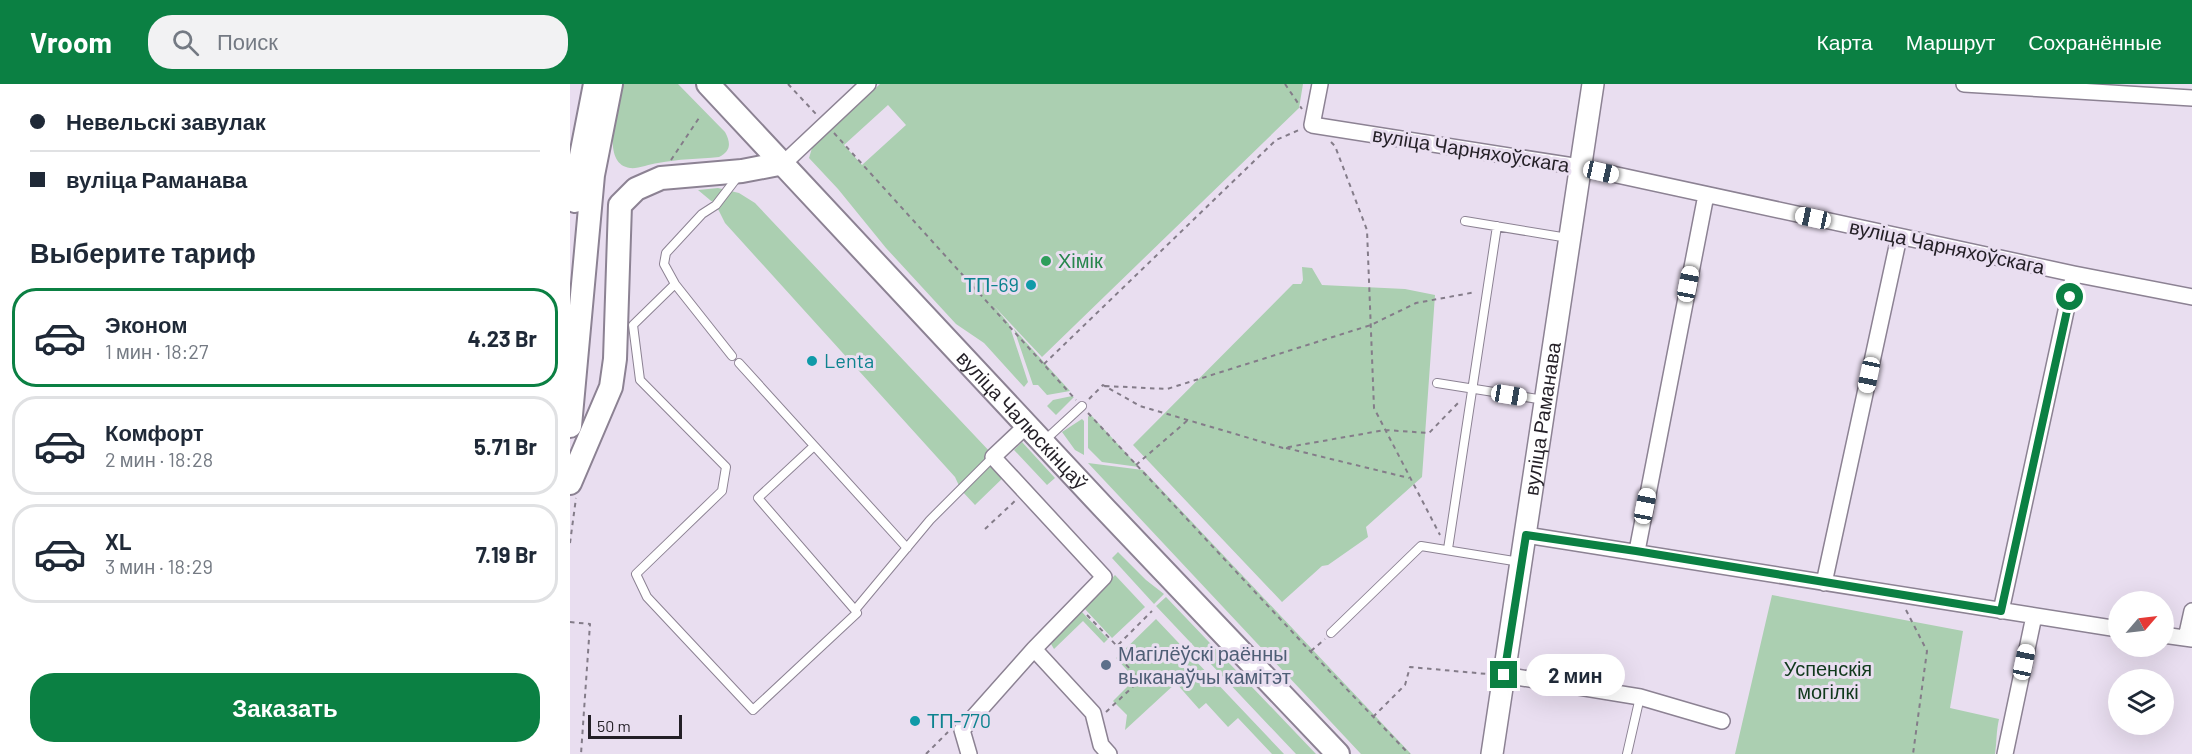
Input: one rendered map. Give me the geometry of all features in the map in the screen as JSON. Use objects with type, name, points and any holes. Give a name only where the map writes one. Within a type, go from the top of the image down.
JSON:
[{"type":"main road","points":[[570,257],[579,166],[595,84]]},
{"type":"main road","points":[[570,426],[593,175],[611,84]]},
{"type":"main road","name":"вуліца Чалюскінцаў","points":[[708,84],[1338,754]]},
{"type":"main road","name":"вуліца Раманава","points":[[1492,754],[1593,84]]},
{"type":"main road","points":[[570,483],[611,387],[615,359],[620,205],[636,189],[661,178],[741,171],[783,163]]},
{"type":"street","points":[[783,163],[868,84]]},
{"type":"street","points":[[1312,125],[1320,84]]},
{"type":"street","points":[[1964,84],[2128,89],[2192,98]]},
{"type":"street","name":"вуліца Чарняхоўскага","points":[[1312,125],[1580,167],[1899,237],[2192,297]]},
{"type":"street","points":[[1636,551],[1706,195]]},
{"type":"street","points":[[1824,583],[1899,237]]},
{"type":"street","points":[[2001,611],[2074,274]]},
{"type":"street","points":[[966,752],[962,730],[1034,649],[1104,577],[993,457],[1027,425]]},
{"type":"street","points":[[1526,535],[2108,627]]},
{"type":"street","points":[[2174,636],[2189,638],[2192,611]]},
{"type":"street","points":[[2005,754],[2034,616]]},
{"type":"street","points":[[1034,649],[1093,713],[1101,745],[1109,754]]},
{"type":"street","points":[[1504,675],[1640,697],[1722,721]]},
{"type":"lane","points":[[732,356],[675,285],[664,264],[666,253],[702,214],[716,205],[741,171]]},
{"type":"lane","points":[[1465,221],[1569,238]]},
{"type":"lane","points":[[1448,549],[1497,226]]},
{"type":"lane","points":[[675,285],[633,325],[640,380],[726,467],[722,491],[636,574],[647,597],[753,710],[856,613],[855,609],[930,520],[993,457]]},
{"type":"lane","points":[[739,363],[907,548]]},
{"type":"lane","points":[[1437,384],[1546,401]]},
{"type":"lane","points":[[1043,442],[1082,406]]},
{"type":"lane","points":[[814,446],[758,498],[855,609]]},
{"type":"lane","points":[[1331,633],[1421,546],[1521,562]]},
{"type":"lane","points":[[1627,754],[1640,697]]},
{"type":"path","points":[[788,84],[1136,465],[1409,754]]},
{"type":"path","points":[[1284,84],[1312,125],[1335,146],[1367,230],[1374,408],[1448,549]]},
{"type":"path","points":[[668,165],[701,116]]},
{"type":"path","points":[[1044,364],[1276,140],[1312,125]]},
{"type":"path","points":[[1082,406],[1102,385],[1167,389],[1371,325],[1416,303],[1487,290]]},
{"type":"path","points":[[1102,385],[1140,406],[1283,448],[1411,479]]},
{"type":"path","points":[[1283,448],[1386,430],[1429,434],[1472,389]]},
{"type":"path","points":[[1136,465],[1188,420]]},
{"type":"path","points":[[985,529],[1025,492]]},
{"type":"path","points":[[1898,594],[1927,651],[1913,754]]},
{"type":"path","points":[[1077,605],[1117,646],[1120,659],[1140,680],[1096,723]]},
{"type":"path","points":[[1117,646],[1152,611]]},
{"type":"path","points":[[570,622],[590,624],[581,754]]},
{"type":"path","points":[[1311,652],[1331,633]]},
{"type":"path","points":[[1373,717],[1404,685],[1410,667],[1504,675]]},
{"type":"path","points":[[926,754],[951,729],[962,730]]},
{"type":"green space","points":[[623,84],[678,84],[725,132],[729,143],[728,149],[719,157],[673,161],[633,168],[621,164],[615,156],[613,132]]},
{"type":"green space","name":"Хімік","points":[[880,84],[1303,84],[1299,108],[1042,357],[994,306],[1009,324],[1028,382],[1024,387],[984,343],[956,324],[886,248],[838,189],[809,158],[812,148]],"holes":[[[888,105],[906,125],[862,165],[844,145]]]},
{"type":"green space","points":[[718,188],[739,193],[755,203],[1009,472],[975,505],[961,490],[955,477],[725,223],[716,205],[698,190]]},
{"type":"green space","points":[[1302,267],[1312,268],[1322,285],[1405,289],[1435,295],[1422,477],[1366,527],[1368,537],[1328,565],[1322,566],[1282,602],[1133,445],[1293,284],[1301,284]]},
{"type":"green space","points":[[1014,329],[1070,391],[1047,395],[1038,385],[1033,385]]},
{"type":"green space","points":[[1074,397],[1056,415],[1047,406],[1053,400]]},
{"type":"green space","points":[[1090,414],[1139,467],[1102,462],[1088,448],[1088,417]]},
{"type":"green space","points":[[1082,419],[1084,421],[1084,455],[1075,450],[1062,432]]},
{"type":"green space","points":[[1022,442],[1055,478],[1047,485],[1014,450]]},
{"type":"green space","points":[[1088,463],[1143,470],[1411,754],[1361,754]]},
{"type":"green space","points":[[1118,552],[1164,594],[1154,604],[1112,558]]},
{"type":"green space","points":[[1115,575],[1145,607],[1112,638],[1084,608]]},
{"type":"green space","name":"Успенскія могілкі","points":[[1772,595],[1963,631],[1950,708],[1999,719],[1995,754],[1735,754]]},
{"type":"green space","points":[[1166,597],[1316,754],[1296,754],[1156,606]]},
{"type":"green space","points":[[1081,611],[1108,639],[1104,643],[1083,621],[1054,649],[1051,644],[1052,640]]},
{"type":"green space","points":[[1156,619],[1284,754],[1272,754],[1238,718],[1228,727],[1206,703],[1199,709],[1176,683],[1125,730],[1127,715],[1113,701],[1135,679],[1116,658]]},
{"type":"place","name":"Хімік","points":[[1046,261]]},
{"type":"place","name":"ТП-69","points":[[1031,285]]},
{"type":"place","name":"Lenta","points":[[812,361]]},
{"type":"place","name":"Магілёўскі раённы выканаўчы камітэт","points":[[1106,665]]},
{"type":"place","name":"ТП-770","points":[[915,721]]},
{"type":"route","points":[[1504,675],[1526,535],[2001,611],[2070,297]]}]
